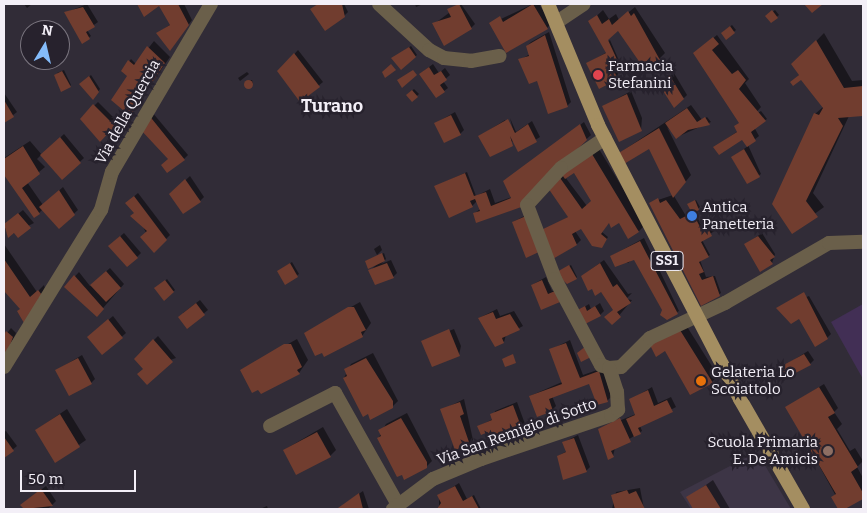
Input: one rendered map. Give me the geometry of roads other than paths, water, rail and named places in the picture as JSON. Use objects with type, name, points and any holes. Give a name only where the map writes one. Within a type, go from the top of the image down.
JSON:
[{"type":"main road","name":"SS1","points":[[548,4],[605,138],[696,317],[803,509]]},
{"type":"street","name":"Via della Quercia","points":[[4,367],[101,210],[112,172],[211,4]]},
{"type":"street","points":[[379,4],[429,50],[444,58],[471,61],[500,56]]},
{"type":"street","points":[[557,22],[584,4]]},
{"type":"street","points":[[605,138],[554,174],[527,205],[555,279],[601,365],[609,368],[621,367],[650,338],[696,317],[830,242],[863,242]]},
{"type":"street","name":"Via San Remigio di Sotto","points":[[396,507],[433,479],[481,459],[611,415],[618,410],[617,392],[609,368]]},
{"type":"street","points":[[270,426],[335,393],[396,507]]},
{"type":"place","name":"Farmacia Stefanini","points":[[598,75]]},
{"type":"place","name":"Antica Panetteria","points":[[692,216]]},
{"type":"place","name":"Gelateria Lo Scoiattolo","points":[[701,381]]},
{"type":"place","name":"Scuola Primaria E. De Amicis","points":[[828,451]]},
{"type":"district","name":"Turano","points":[[332,106]]}]
